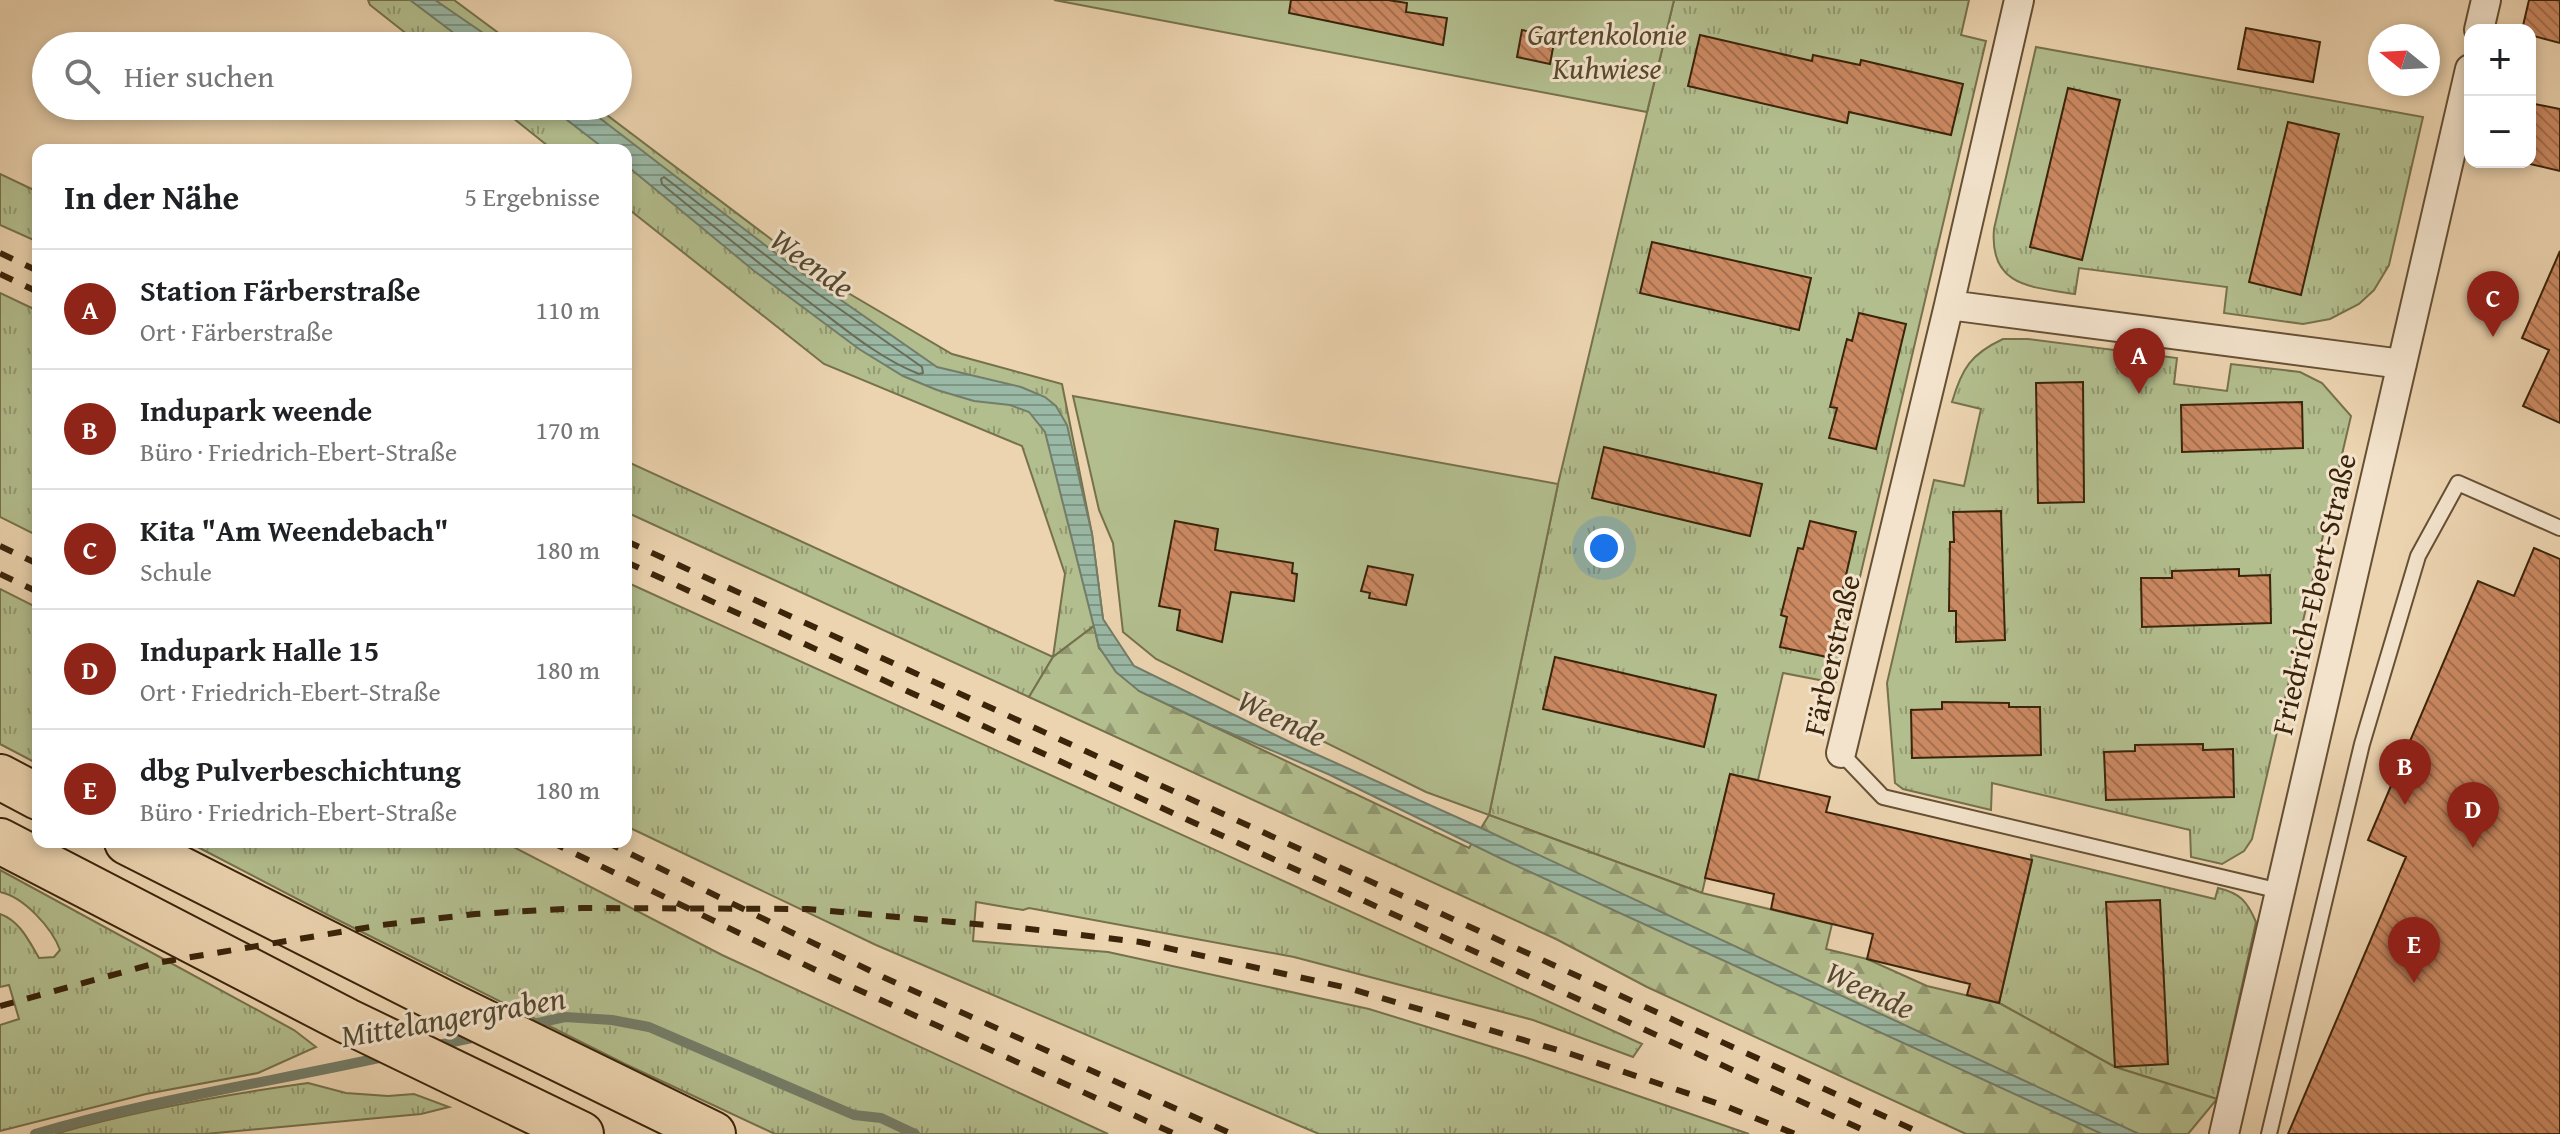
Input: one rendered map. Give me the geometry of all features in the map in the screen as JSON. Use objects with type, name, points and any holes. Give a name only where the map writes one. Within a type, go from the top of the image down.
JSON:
[{"type":"highway","points":[[0,777],[32,794]]},
{"type":"highway","points":[[0,841],[347,1021],[581,1134]]},
{"type":"highway","points":[[139,848],[602,1082],[713,1134]]},
{"type":"street","name":"Färberstraße","points":[[1841,753],[2019,0]]},
{"type":"street","points":[[2480,24],[2486,0]]},
{"type":"street","name":"Friedrich-Ebert-Straße","points":[[2224,1134],[2464,95]]},
{"type":"street","points":[[1949,305],[2402,364]]},
{"type":"lane","points":[[2269,1134],[2362,744],[2418,556],[2458,483],[2560,528]]},
{"type":"lane","name":"Färberstraße","points":[[1841,753],[1883,797],[2280,891]]},
{"type":"green space","points":[[368,0],[454,0],[497,32],[404,32],[370,5]]},
{"type":"green space","name":"Gartenkolonie Kuhwiese","points":[[1054,0],[1674,0],[1647,112]]},
{"type":"green space","points":[[1674,0],[1969,0],[1961,35],[1986,41],[1835,683],[1783,673],[1758,780],[1730,774],[1702,893],[1489,815],[1558,484]]},
{"type":"green space","points":[[2036,47],[2423,117],[2389,265],[2374,290],[2359,304],[2330,319],[2303,324],[2224,313],[2227,287],[2079,268],[2075,294],[2028,285],[2006,273],[1998,262],[1994,248],[1994,229]]},
{"type":"green space","points":[[516,120],[614,120],[821,277],[952,354],[1062,384],[1092,534],[1103,619],[1053,657],[1065,574],[1022,446],[824,364],[632,212],[632,144],[546,144]]},
{"type":"green space","points":[[0,174],[32,189],[32,239],[0,225]]},
{"type":"green space","points":[[0,293],[32,308],[32,533],[0,517]]},
{"type":"green space","points":[[2003,339],[2028,339],[2177,358],[2174,384],[2227,391],[2231,364],[2300,372],[2322,383],[2351,416],[2252,839],[2244,851],[2222,864],[2191,857],[2190,830],[1992,783],[1991,810],[1903,789],[1895,783],[1887,683],[1934,480],[1964,486],[1981,409],[1952,402],[1969,363],[1983,350]]},
{"type":"green space","points":[[1073,396],[1558,484],[1489,815],[1426,792],[1156,659],[1123,632],[1113,543],[1099,510]]},
{"type":"green space","points":[[632,464],[1053,657],[1029,697],[632,515]]},
{"type":"green space","points":[[632,585],[1642,1044],[1633,1057],[1533,1020],[1294,957],[1029,908],[1023,910],[976,902],[973,941],[1108,952],[1369,1009],[1525,1057],[1749,1134],[1319,1134],[876,945],[632,829]]},
{"type":"green space","points":[[0,589],[32,605],[32,761],[0,744]]},
{"type":"green space","points":[[1094,626],[1099,648],[1139,691],[1469,848],[1489,815],[1702,893],[1832,924],[1826,949],[1867,959],[1927,986],[1999,1003],[2115,1067],[2217,1099],[2188,1134],[1966,1134],[1647,987],[1556,939],[1029,697],[1053,657]]},
{"type":"green space","points":[[200,848],[516,848],[722,955],[1108,1134],[775,1134],[625,1064]]},
{"type":"green space","points":[[2031,855],[2215,899],[2218,888],[2232,892],[2246,903],[2256,922],[2217,1099],[2115,1067],[1999,1003]]},
{"type":"green space","points":[[0,870],[294,1030],[316,1047],[258,1073],[146,1094],[0,1131],[0,1025],[19,1019],[9,985],[0,987],[0,914],[28,938],[39,958],[54,957],[60,950],[51,932],[36,915],[18,900],[0,892]]},
{"type":"green space","points":[[308,1083],[346,1093],[414,1094],[449,1107],[421,1114],[205,1134],[55,1134],[180,1104]]},
{"type":"water","points":[[410,0],[435,0],[482,32],[452,32]]},
{"type":"water","points":[[567,120],[602,120],[795,268],[937,367],[1021,387],[1045,397],[1056,406],[1067,425],[1092,534],[1103,619],[1134,666],[1298,746],[2139,1134],[2102,1134],[1502,859],[1328,774],[1139,691],[1116,672],[1099,647],[1045,432],[1029,412],[937,390],[903,376],[859,349],[753,270],[632,170],[632,144],[598,144]]},
{"type":"building","points":[[1291,0],[1388,0],[1407,3],[1406,12],[1447,18],[1443,45],[1289,13]]},
{"type":"building","points":[[2529,0],[2560,0],[2560,43],[2536,37],[2536,24],[2523,24]]},
{"type":"building","points":[[2246,28],[2320,42],[2313,82],[2238,69]]},
{"type":"building","points":[[1522,30],[1555,37],[1550,64],[1517,57]]},
{"type":"building","points":[[1700,35],[1812,61],[1813,55],[1860,65],[1861,60],[1963,84],[1951,135],[1849,112],[1847,123],[1688,86]]},
{"type":"building","points":[[2068,88],[2120,100],[2082,260],[2030,247]]},
{"type":"building","points":[[2536,104],[2560,109],[2560,171],[2536,165]]},
{"type":"building","points":[[2288,122],[2339,134],[2301,295],[2249,282]]},
{"type":"building","points":[[1652,242],[1811,278],[1799,330],[1640,293]]},
{"type":"building","points":[[2560,251],[2560,423],[2523,406],[2549,350],[2522,338]]},
{"type":"building","points":[[1859,313],[1906,324],[1876,449],[1829,438],[1837,408],[1830,407],[1847,339],[1852,341]]},
{"type":"building","points":[[2083,382],[2084,502],[2038,503],[2036,383]]},
{"type":"building","points":[[2302,402],[2303,448],[2182,452],[2181,405]]},
{"type":"building","points":[[1604,447],[1762,484],[1750,536],[1592,498]]},
{"type":"building","points":[[2001,511],[2005,640],[1956,642],[1956,611],[1949,611],[1953,512]]},
{"type":"building","points":[[1175,521],[1218,529],[1215,550],[1293,563],[1292,573],[1297,574],[1294,601],[1231,592],[1222,642],[1177,630],[1180,610],[1159,606]]},
{"type":"building","points":[[1810,521],[1856,532],[1827,657],[1780,647],[1787,617],[1781,615],[1798,548],[1803,549]]},
{"type":"building","points":[[2534,548],[2560,559],[2560,1134],[2288,1134],[2406,857],[2368,840],[2478,581],[2514,596]]},
{"type":"building","points":[[1368,566],[1413,575],[1406,605],[1369,598],[1370,593],[1361,591]]},
{"type":"building","points":[[2239,569],[2239,576],[2270,575],[2271,623],[2142,627],[2141,578],[2172,578],[2172,571]]},
{"type":"building","points":[[1555,657],[1716,695],[1704,747],[1543,709]]},
{"type":"building","points":[[1942,702],[2009,703],[2009,707],[2040,707],[2041,755],[1912,758],[1911,710],[1942,709]]},
{"type":"building","points":[[2203,744],[2203,750],[2233,749],[2234,797],[2106,800],[2104,752],[2135,751],[2135,745]]},
{"type":"building","points":[[1730,774],[1830,797],[1826,812],[2032,860],[1999,1003],[1967,995],[1970,984],[1867,959],[1873,934],[1771,909],[1774,894],[1705,878]]},
{"type":"building","points":[[2160,900],[2168,1064],[2115,1067],[2106,902]]},
{"type":"waterway","name":"Mittelangergraben","points":[[524,1026],[565,1017],[612,1020],[649,1027],[854,1115],[881,1118],[915,1134]]},
{"type":"waterway","name":"Mittelangergraben","points":[[434,1046],[481,1036]]},
{"type":"waterway","name":"Mittelangergraben","points":[[35,1134],[166,1101],[388,1056]]},
{"type":"railway","points":[[0,253],[32,268]]},
{"type":"railway","points":[[0,274],[32,289]]},
{"type":"railway","points":[[632,544],[1923,1134]]},
{"type":"railway","points":[[0,546],[32,561]]},
{"type":"railway","points":[[632,565],[1872,1134]]},
{"type":"railway","points":[[0,574],[32,589]]},
{"type":"railway","points":[[563,848],[826,975],[1175,1134]]},
{"type":"railway","points":[[618,848],[883,977],[1232,1134]]},
{"type":"railway","points":[[0,1006],[156,963],[382,925],[475,914],[581,908],[807,909],[1140,942],[1348,988],[1571,1054],[1728,1107],[1795,1134]]},
{"type":"place","name":"Kita \"Am Weendebach\"","points":[[2493,337]]},
{"type":"place","name":"Station Färberstraße","points":[[2139,394]]},
{"type":"place","name":"Indupark weende","points":[[2405,805]]},
{"type":"place","name":"Indupark Halle 15","points":[[2473,848]]},
{"type":"place","name":"dbg Pulverbeschichtung","points":[[2414,983]]},
{"type":"water label","name":"Weende","points":[[812,263]]},
{"type":"water label","name":"Weende","points":[[1282,718]]},
{"type":"water label","name":"Weende","points":[[1870,990]]}]
